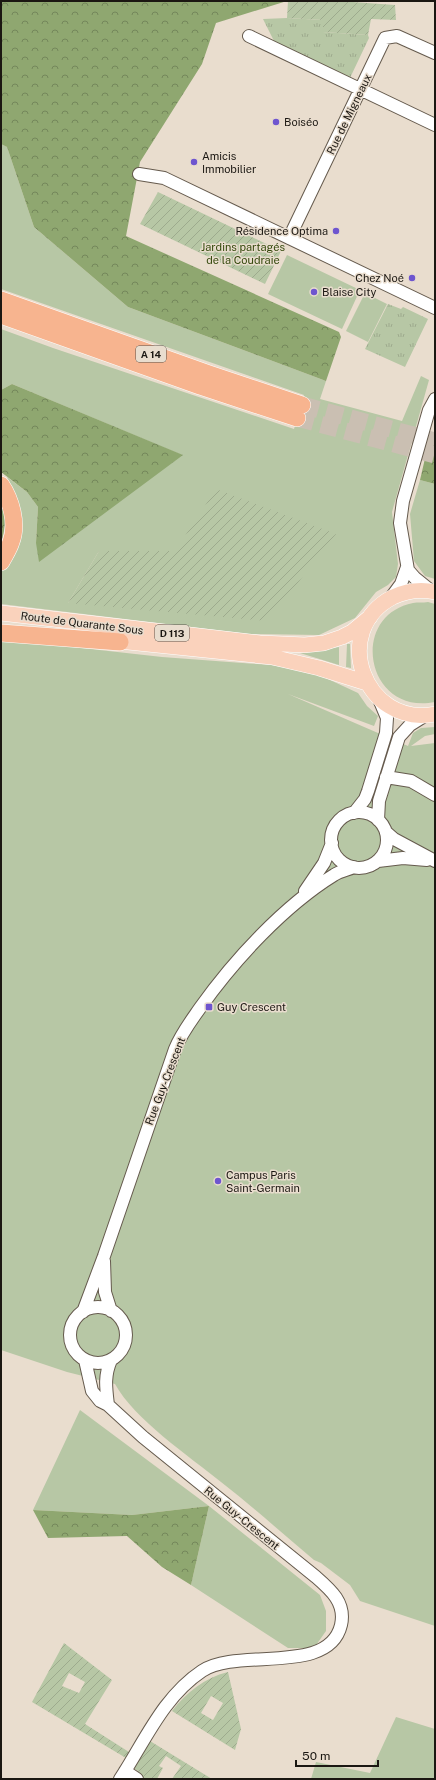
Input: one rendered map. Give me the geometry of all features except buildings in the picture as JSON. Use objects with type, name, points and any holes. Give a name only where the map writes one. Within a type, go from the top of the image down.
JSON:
[{"type":"highway","name":"A 14","points":[[1,300],[209,374],[300,411],[200,386],[1,315]]},
{"type":"highway","points":[[1,484],[6,493],[14,517],[12,541],[1,562]]},
{"type":"highway","points":[[1,633],[120,642]]},
{"type":"main road","name":"Route de Quarante Sous","points":[[1,613],[260,643],[305,645],[324,643],[352,632],[389,599],[405,592],[422,590],[433,591]]},
{"type":"main road","name":"Route de Quarante Sous","points":[[370,617],[364,629],[359,650],[362,670],[367,683],[378,698],[394,709],[402,712],[430,714]]},
{"type":"main road","name":"Route de Quarante Sous","points":[[1,626],[120,642],[272,657],[319,668],[367,683]]},
{"type":"street","points":[[249,36],[435,125]]},
{"type":"street","name":"Rue de Migneaux","points":[[289,238],[385,38],[398,36],[435,53]]},
{"type":"street","points":[[139,174],[164,178],[435,308]]},
{"type":"street","points":[[433,591],[415,578],[407,567],[400,523],[401,511],[429,410],[435,399]]},
{"type":"street","points":[[424,429],[435,417]]},
{"type":"street","points":[[389,599],[401,584],[407,567]]},
{"type":"street","points":[[354,813],[367,795],[386,733],[387,718],[378,698]]},
{"type":"street","points":[[378,820],[378,806],[399,737],[410,725],[430,714]]},
{"type":"street","points":[[386,777],[411,780],[435,795]]},
{"type":"street","points":[[354,813],[365,813],[378,820],[386,832],[394,839],[434,861],[403,858],[378,861],[367,867],[354,867],[344,864],[337,857],[332,843],[332,837],[336,825],[345,817],[354,813]]},
{"type":"street","points":[[378,861],[386,850],[386,832]]},
{"type":"street","name":"Rue Guy-Crescent","points":[[301,897],[324,863],[332,843]]},
{"type":"street","name":"Rue Guy-Crescent","points":[[123,1775],[168,1702],[181,1688],[203,1670],[228,1661],[300,1656],[320,1650],[330,1645],[339,1630],[342,1619],[340,1603],[334,1594],[316,1577],[143,1437],[108,1405],[100,1402],[92,1391],[85,1360],[75,1351],[70,1339],[74,1321],[83,1312],[104,1256],[178,1042],[223,976],[240,957],[301,897],[335,874],[354,867]]},
{"type":"street","name":"Rue Guy-Crescent","points":[[104,1256],[105,1292],[111,1311],[121,1321],[125,1337],[123,1346],[118,1354],[111,1360],[107,1368],[105,1382],[108,1405]]},
{"type":"street","points":[[83,1312],[97,1308],[111,1311]]},
{"type":"street","points":[[85,1360],[94,1363],[103,1363],[111,1360]]},
{"type":"street","points":[[123,1775],[137,1779]]},
{"type":"green space","points":[[1,1],[287,1],[216,23],[202,64],[140,162],[126,236],[339,332],[341,337],[326,381],[128,307],[34,227],[7,147],[1,144]]},
{"type":"green space","points":[[288,1],[339,1],[395,5],[396,20],[371,19],[368,35],[323,32],[323,20],[287,18]]},
{"type":"green space","points":[[287,18],[323,20],[323,32],[368,35],[369,38],[349,80],[274,41],[263,19]]},
{"type":"green space","points":[[1,144],[7,147],[34,227],[128,307],[326,381],[320,399],[402,421],[421,376],[429,380],[392,512],[398,564],[396,577],[388,585],[376,592],[355,618],[319,635],[249,634],[1,604],[1,571],[7,566],[19,507],[7,477],[27,492],[38,507],[36,543],[182,455],[12,384],[1,390],[1,329],[294,429],[304,395],[1,289]],"holes":[[[99,551],[175,551],[68,603]]]},
{"type":"green space","name":"Jardins partagés de la Coudraie","points":[[158,192],[281,251],[265,284],[140,224]]},
{"type":"green space","name":"Blaise City","points":[[287,255],[360,290],[342,329],[268,294]]},
{"type":"green space","points":[[365,293],[387,304],[368,342],[346,331]]},
{"type":"green space","points":[[388,304],[401,309],[403,307],[428,319],[405,367],[365,349]]},
{"type":"green space","points":[[12,384],[183,455],[39,562],[36,543],[38,507],[27,492],[1,472],[1,390]]},
{"type":"green space","points":[[430,437],[435,438],[435,484],[420,480]]},
{"type":"green space","points":[[420,480],[435,484],[435,579],[425,576],[414,561],[410,514]]},
{"type":"green space","points":[[216,489],[336,534],[268,621],[68,603],[99,551],[175,551]]},
{"type":"green space","points":[[1,496],[5,520],[1,544]]},
{"type":"green space","points":[[428,602],[435,604],[435,702],[412,702],[393,694],[381,680],[374,663],[373,644],[379,626],[392,612],[413,603]]},
{"type":"green space","name":"Campus Paris Saint-Germain","points":[[1,639],[162,657],[271,665],[315,673],[358,693],[367,706],[378,716],[374,726],[288,694],[408,746],[413,733],[421,728],[435,727],[435,734],[425,736],[411,746],[435,743],[435,1626],[360,1601],[350,1585],[321,1563],[314,1560],[245,1501],[148,1424],[124,1397],[115,1384],[67,1372],[1,1350]]},
{"type":"green space","points":[[347,644],[350,644],[351,668],[346,667]]},
{"type":"green space","points":[[339,647],[339,665],[300,653]]},
{"type":"green space","points":[[80,1410],[209,1506],[132,1515],[33,1510]]},
{"type":"green space","points":[[209,1506],[320,1595],[326,1611],[326,1631],[314,1648],[288,1648],[191,1585]]},
{"type":"green space","points":[[209,1506],[191,1585],[162,1567],[127,1536],[48,1538],[33,1510],[132,1515]]},
{"type":"green space","points":[[64,1643],[112,1680],[85,1724],[129,1752],[126,1758],[32,1702]],"holes":[[[69,1673],[85,1682],[79,1693],[62,1686]]]},
{"type":"green space","points":[[228,1672],[241,1729],[235,1750],[172,1711],[190,1692],[204,1682]],"holes":[[[211,1696],[223,1703],[213,1720],[201,1713]]]},
{"type":"green space","points":[[396,1717],[435,1729],[435,1779],[311,1779],[316,1762],[370,1773]]},
{"type":"green space","points":[[150,1741],[212,1779],[172,1779],[181,1766],[166,1756],[159,1766],[163,1768],[157,1779],[142,1779],[138,1771],[133,1768]]},
{"type":"tunnel","points":[[302,405],[435,441]]},
{"type":"tunnel","points":[[297,418],[435,455]]},
{"type":"place","name":"Boiséo","points":[[276,122]]},
{"type":"place","name":"Amicis Immobilier","points":[[194,162]]},
{"type":"place","name":"Résidence Optima","points":[[336,231]]},
{"type":"place","name":"Chez Noé","points":[[412,278]]},
{"type":"place","name":"Blaise City","points":[[314,292]]},
{"type":"place","name":"Guy Crescent","points":[[209,1007]]},
{"type":"place","name":"Campus Paris Saint-Germain","points":[[218,1181]]}]
